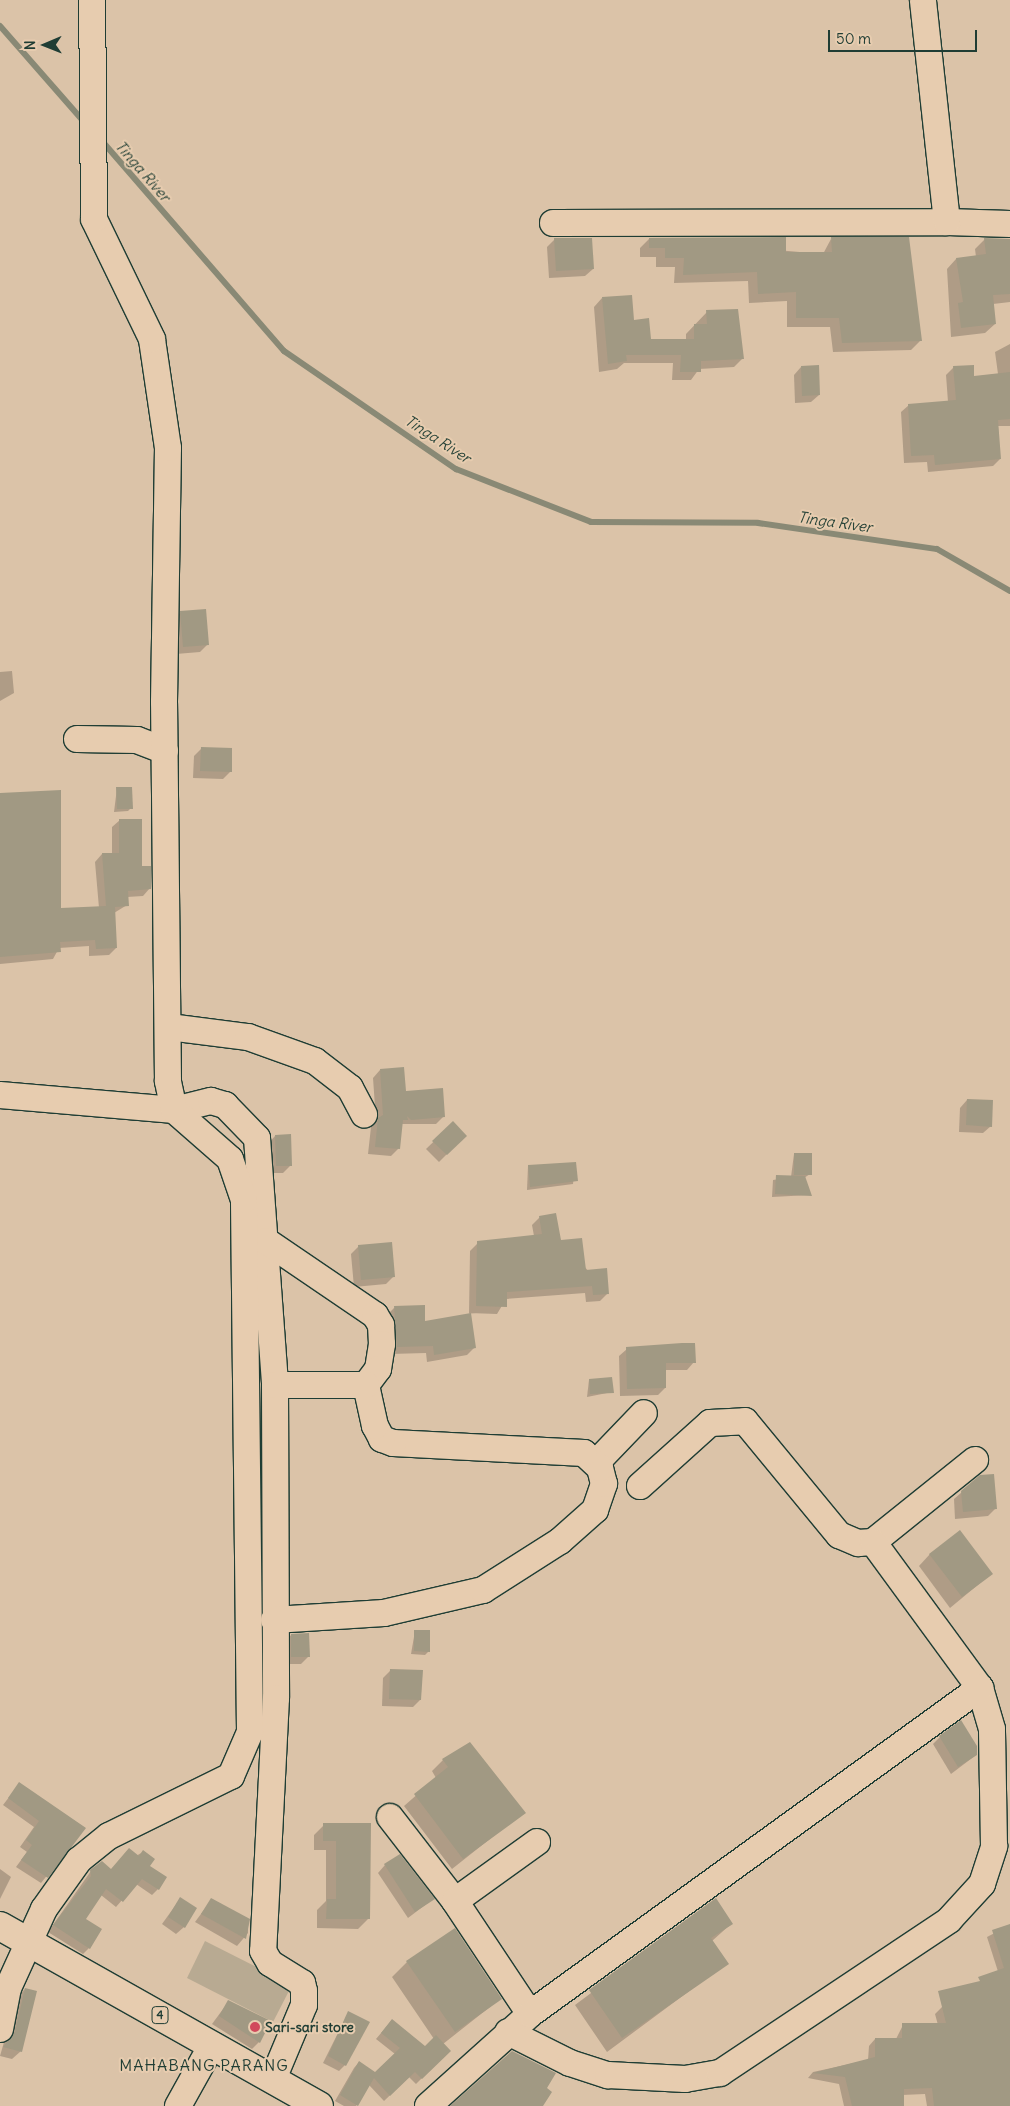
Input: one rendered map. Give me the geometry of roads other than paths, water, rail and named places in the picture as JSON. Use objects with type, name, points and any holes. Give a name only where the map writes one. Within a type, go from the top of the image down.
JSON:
[{"type":"highway","name":"4","points":[[0,1926],[319,2106]]},
{"type":"street","points":[[0,2029],[8,1988],[44,1909],[79,1860],[109,1836],[231,1776],[250,1732],[244,1200],[230,1160],[174,1110],[168,1080],[165,750],[168,448],[159,365],[139,310],[102,243],[92,196],[90,82],[92,0]]},
{"type":"street","points":[[923,0],[947,222]]},
{"type":"street","points":[[553,223],[947,222],[1010,224]]},
{"type":"street","points":[[77,739],[137,740],[165,750]]},
{"type":"street","points":[[169,1027],[248,1037],[315,1060],[344,1082],[364,1114]]},
{"type":"street","points":[[0,1095],[174,1110],[197,1101],[225,1105],[257,1138],[275,1385],[274,1620],[276,1698],[263,1951],[270,1963],[302,1983],[304,1991],[304,2004],[273,2079]]},
{"type":"street","points":[[266,1241],[375,1315],[381,1325],[382,1344],[378,1369],[366,1385],[375,1426],[382,1438],[393,1443],[584,1453],[596,1463],[604,1484],[595,1510],[560,1541],[483,1590],[384,1613],[274,1620]]},
{"type":"street","points":[[275,1385],[366,1385]]},
{"type":"street","points":[[596,1463],[644,1413]]},
{"type":"street","points":[[640,1486],[710,1423],[745,1421],[839,1535],[858,1543],[873,1542],[975,1460]]},
{"type":"street","points":[[508,2032],[570,2063],[608,2075],[685,2079],[720,2073],[950,1920],[982,1884],[994,1846],[992,1729],[980,1688],[873,1542]]},
{"type":"street","points":[[428,2106],[530,2014],[980,1688]]},
{"type":"street","points":[[390,1817],[454,1901],[530,2014]]},
{"type":"street","points":[[454,1901],[537,1842]]},
{"type":"street","points":[[178,2106],[212,2044]]},
{"type":"waterway","name":"Tinga River","points":[[0,26],[85,123]]},
{"type":"waterway","name":"Tinga River","points":[[102,141],[284,351],[456,469],[591,522],[758,523],[937,549],[1010,591]]},
{"type":"place","name":"Sari-sari store","points":[[255,2027]]},
{"type":"district","name":"MAHABANG PARANG","points":[[204,2065]]}]
